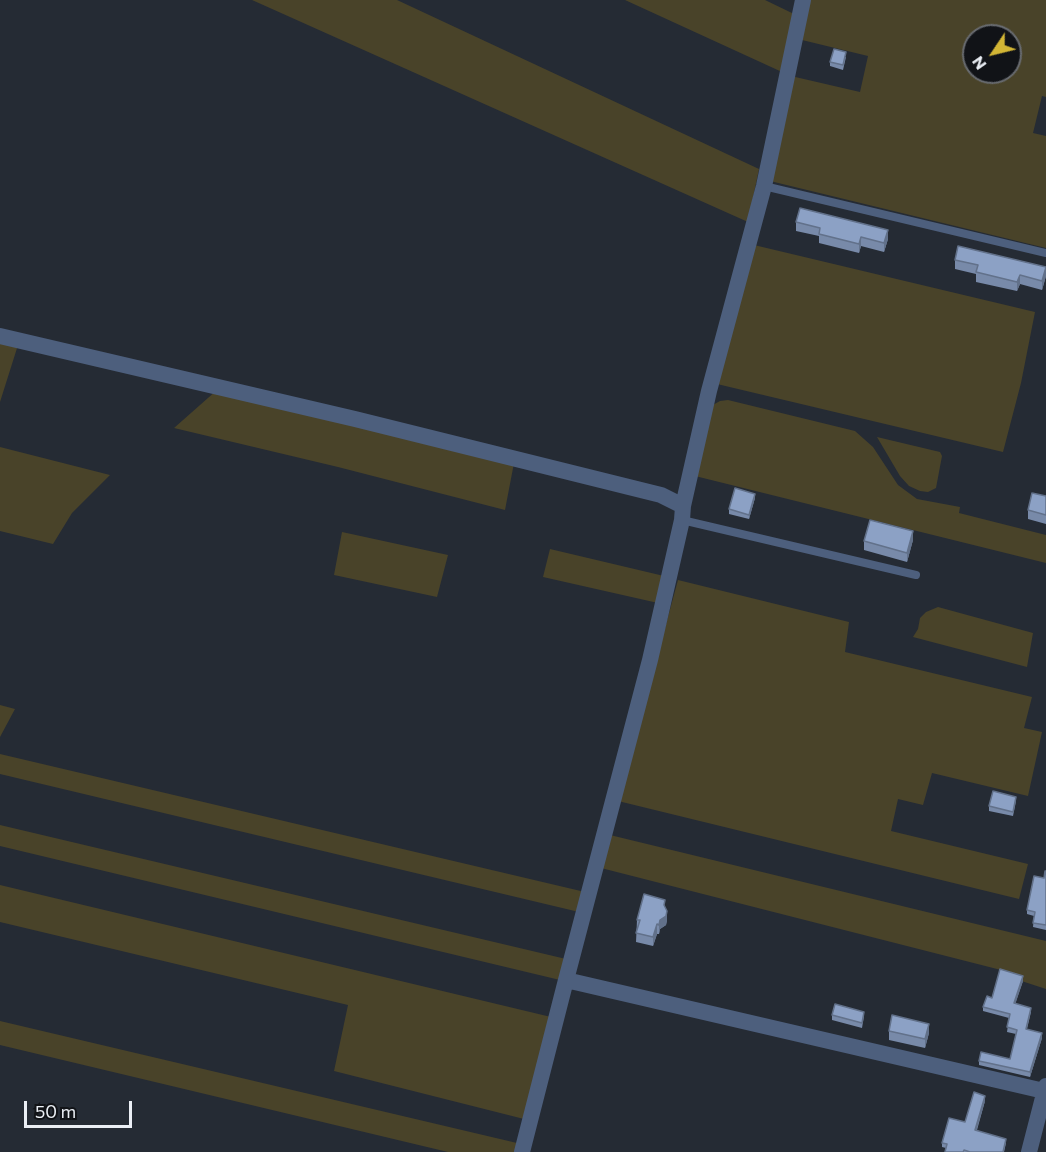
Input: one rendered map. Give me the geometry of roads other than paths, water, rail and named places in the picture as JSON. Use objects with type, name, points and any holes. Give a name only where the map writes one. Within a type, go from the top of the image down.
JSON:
[{"type":"street","points":[[522,1152],[650,660],[709,391],[764,186],[803,0]]},
{"type":"street","points":[[0,336],[355,419],[661,495],[683,513]]},
{"type":"street","points":[[566,980],[1045,1088],[1029,1152]]},
{"type":"lane","points":[[764,186],[1046,253]]},
{"type":"lane","points":[[683,513],[916,575]]}]
